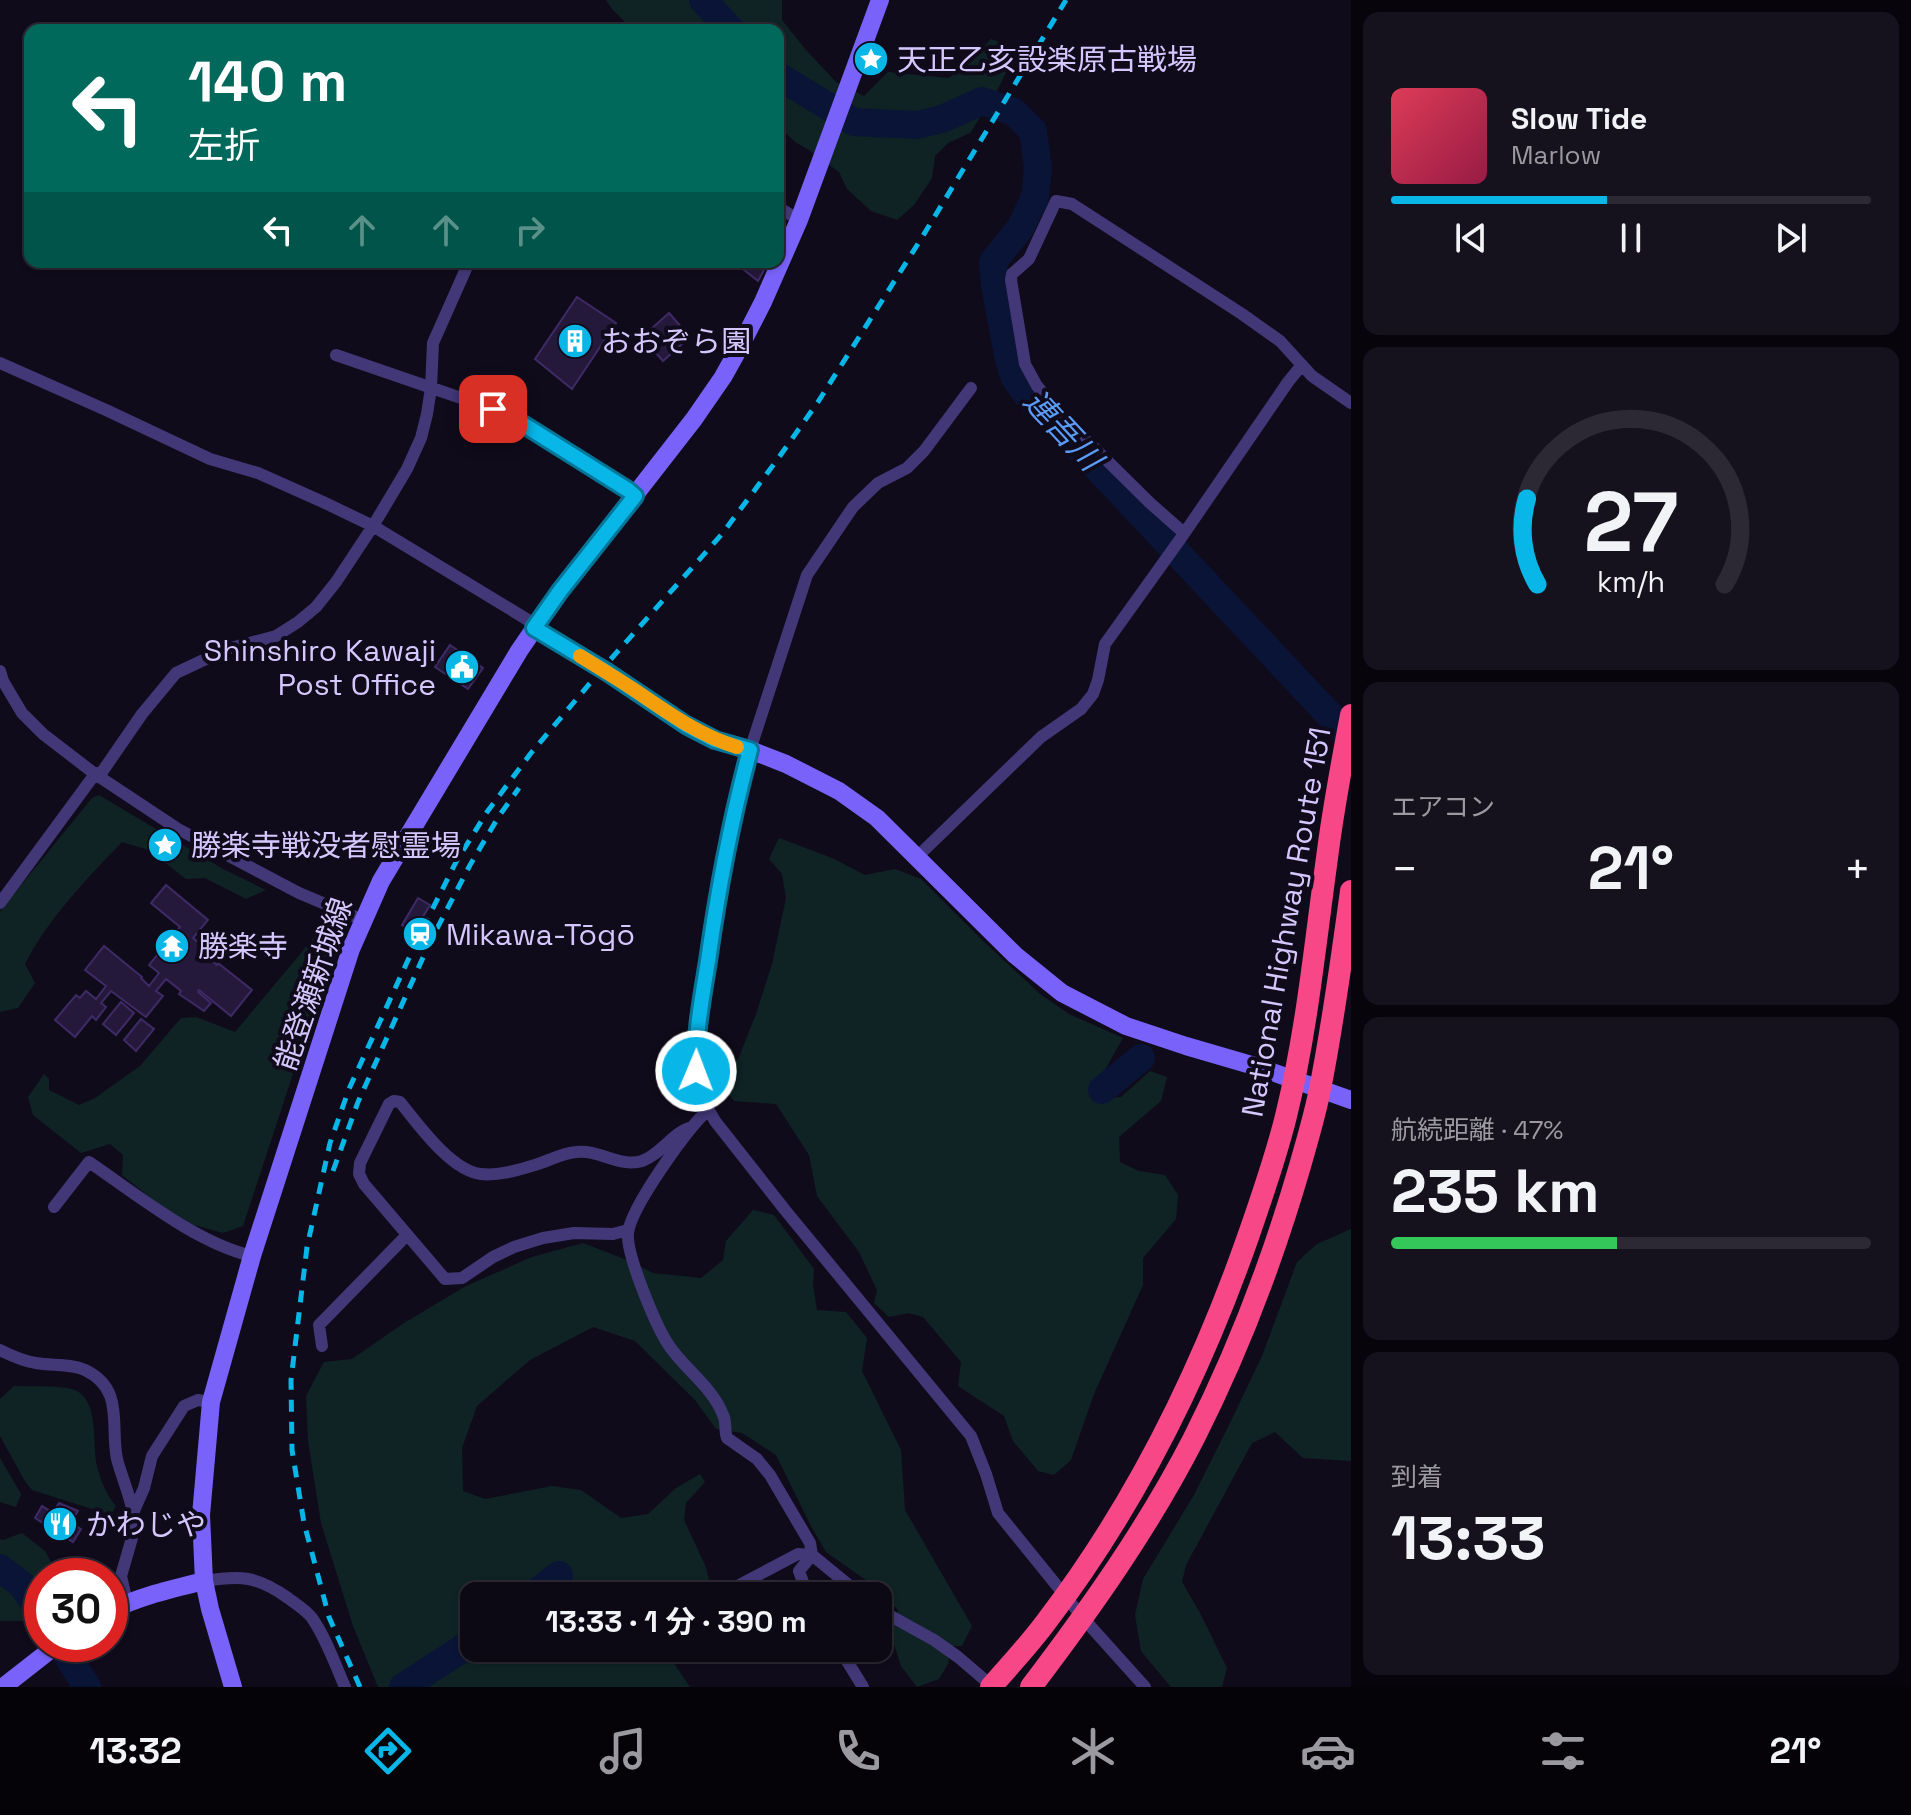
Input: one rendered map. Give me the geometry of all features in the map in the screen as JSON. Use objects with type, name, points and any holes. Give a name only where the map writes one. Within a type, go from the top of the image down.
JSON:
[{"type":"highway","name":"National Highway Route 151","points":[[991,1687],[1044,1625],[1123,1508],[1168,1426],[1234,1278],[1263,1196],[1294,1080],[1351,715]]},
{"type":"highway","name":"National Highway Route 151","points":[[1031,1687],[1083,1618],[1170,1480],[1228,1365],[1260,1289],[1290,1200],[1320,1089],[1351,891]]},
{"type":"main road","name":"能登瀬新城線","points":[[784,254],[880,0]]},
{"type":"main road","name":"能登瀬新城線","points":[[233,1687],[204,1581],[201,1515],[211,1402],[252,1256],[351,949],[381,881],[488,699],[560,591],[723,377],[778,268]]},
{"type":"main road","points":[[750,750],[839,791],[877,818],[1015,955],[1062,993],[1126,1026],[1351,1100]]},
{"type":"main road","points":[[128,1602],[204,1581]]},
{"type":"main road","points":[[3,1687],[35,1662]]},
{"type":"street","points":[[1183,535],[1071,425],[1037,386],[1025,364],[1012,274],[1029,259],[1056,201],[1072,204],[1242,314],[1280,341],[1312,376],[1351,403]]},
{"type":"street","points":[[784,211],[799,220]]},
{"type":"street","points":[[0,903],[95,774],[102,772],[142,714],[176,673],[227,649],[276,636],[316,607],[336,582],[407,469],[421,438],[431,388],[433,343],[466,268]]},
{"type":"street","points":[[336,355],[493,409],[518,421],[635,496]]},
{"type":"street","points":[[0,363],[210,459],[258,473],[373,526],[528,620],[534,628],[686,725],[715,740],[750,750]]},
{"type":"street","points":[[917,857],[1041,737],[1081,709],[1093,694],[1105,644],[1301,366]]},
{"type":"street","points":[[971,388],[924,451],[907,468],[878,483],[853,507],[807,575],[750,750],[733,819],[695,1043],[696,1071],[708,1110],[785,1210],[971,1436],[998,1513],[1083,1618],[1145,1687]]},
{"type":"street","points":[[0,671],[22,713],[43,734],[95,774],[178,829],[299,893],[363,920]]},
{"type":"street","points":[[628,1230],[613,1234],[574,1233],[543,1238],[493,1257],[462,1278],[445,1279],[364,1184],[359,1174],[360,1163],[389,1104],[394,1101],[400,1102],[454,1161],[468,1171],[480,1174],[499,1174],[579,1151],[639,1162],[652,1156],[677,1133],[692,1127]]},
{"type":"street","points":[[708,1110],[692,1127],[638,1206],[628,1230],[628,1245],[666,1341],[724,1415],[727,1438],[757,1459],[770,1475],[810,1543],[812,1555],[799,1571],[803,1582]]},
{"type":"street","points":[[54,1207],[89,1162],[194,1232],[234,1252],[252,1256]]},
{"type":"street","points":[[322,1346],[319,1325],[406,1236]]},
{"type":"street","points":[[0,1350],[28,1361],[84,1370],[110,1392],[115,1411],[116,1454],[133,1513],[132,1538],[126,1558]]},
{"type":"street","points":[[133,1513],[144,1488],[152,1456],[184,1406],[198,1400],[211,1402]]},
{"type":"street","points":[[745,1582],[798,1554],[812,1555],[845,1582]]},
{"type":"street","points":[[204,1581],[227,1577],[252,1579],[269,1584],[301,1607],[320,1631],[345,1687]]},
{"type":"street","points":[[892,1617],[958,1657],[991,1687]]},
{"type":"street","points":[[848,1662],[863,1687]]},
{"type":"green space","points":[[606,0],[782,0],[782,20],[806,50],[836,82],[864,96],[888,72],[948,78],[961,71],[991,39],[1018,48],[997,91],[970,133],[948,143],[935,156],[932,178],[914,205],[897,220],[871,211],[847,189],[839,172],[784,131],[784,24],[627,24]]},
{"type":"green space","points":[[99,795],[223,869],[266,890],[246,899],[205,878],[186,879],[149,850],[122,842],[69,900],[34,948],[25,964],[35,983],[18,1008],[0,1012],[0,911],[92,798]]},
{"type":"green space","points":[[779,838],[832,858],[865,875],[895,869],[921,879],[1040,994],[1069,1014],[1123,1038],[1101,1077],[1100,1098],[1121,1097],[1150,1071],[1167,1077],[1161,1101],[1119,1137],[1120,1162],[1139,1171],[1165,1175],[1178,1195],[1176,1219],[1143,1258],[1143,1285],[1094,1394],[1071,1460],[1054,1475],[1038,1471],[1013,1441],[1004,1416],[958,1386],[961,1362],[923,1317],[909,1313],[889,1317],[874,1303],[877,1290],[859,1252],[817,1196],[809,1155],[776,1104],[734,1101],[719,1083],[739,1057],[772,964],[786,898],[782,874],[769,859]]},
{"type":"green space","points":[[326,923],[336,926],[334,949],[243,1226],[223,1233],[180,1221],[122,1175],[123,1155],[110,1144],[81,1153],[33,1115],[28,1097],[44,1074],[49,1079],[49,1090],[79,1105],[95,1098],[140,1066],[181,1018],[196,1017],[235,1032]]},
{"type":"green space","points":[[753,1210],[774,1215],[814,1269],[817,1310],[846,1312],[867,1338],[862,1371],[901,1450],[905,1510],[972,1626],[962,1646],[950,1646],[948,1664],[939,1679],[917,1687],[901,1666],[892,1638],[898,1610],[892,1604],[892,1582],[868,1582],[826,1552],[776,1455],[742,1433],[716,1429],[695,1400],[635,1341],[593,1327],[530,1360],[477,1406],[462,1448],[463,1491],[485,1499],[552,1486],[581,1490],[621,1518],[648,1514],[676,1488],[700,1474],[705,1482],[686,1503],[684,1520],[710,1582],[460,1582],[460,1662],[673,1662],[690,1687],[378,1687],[353,1626],[321,1523],[308,1441],[306,1396],[324,1362],[352,1359],[466,1286],[532,1257],[583,1243],[653,1273],[701,1278],[723,1260],[726,1241]]},
{"type":"green space","points":[[1351,1229],[1351,1461],[1303,1458],[1275,1432],[1252,1443],[1186,1565],[1182,1582],[1227,1668],[1222,1687],[1171,1687],[1141,1651],[1135,1615],[1143,1579],[1194,1495],[1231,1421],[1262,1356],[1297,1262],[1317,1244]]},
{"type":"green space","points":[[14,1386],[71,1389],[87,1400],[93,1422],[98,1471],[116,1506],[111,1515],[32,1490],[26,1483],[0,1436],[0,1399]]},
{"type":"green space","points":[[0,1458],[21,1494],[16,1507],[0,1502]]},
{"type":"green space","points":[[22,1533],[45,1551],[49,1558],[24,1558],[24,1621],[0,1621],[0,1539]]},
{"type":"building","points":[[742,268],[765,268],[758,281]]},
{"type":"building","name":"おおぞら園","points":[[577,297],[616,323],[572,389],[535,359]]},
{"type":"building","points":[[669,313],[690,337],[663,361],[642,337]]},
{"type":"building","points":[[450,645],[483,668],[468,689],[435,667]]},
{"type":"building","points":[[166,885],[208,920],[193,938],[214,955],[210,959],[252,990],[231,1016],[199,990],[211,1003],[204,1011],[179,994],[181,991],[166,979],[156,991],[163,996],[146,1017],[111,991],[101,1003],[106,1007],[96,1020],[92,1016],[75,1037],[55,1020],[76,995],[80,998],[86,991],[96,999],[106,986],[85,970],[104,946],[149,986],[159,973],[149,965],[180,927],[151,903]]},
{"type":"building","points":[[418,898],[430,905],[413,933],[402,925]]},
{"type":"building","points":[[121,1002],[134,1013],[116,1035],[103,1024]]},
{"type":"building","points":[[141,1019],[154,1029],[136,1051],[124,1040]]},
{"type":"building","points":[[59,1503],[78,1511],[70,1523],[81,1529],[73,1542],[35,1518],[42,1506],[53,1513]]},
{"type":"waterway","name":"連吾川","points":[[703,0],[725,24]]},
{"type":"waterway","name":"連吾川","points":[[784,80],[854,122],[917,125],[942,119],[982,101],[1014,112],[1033,131],[1038,168],[1035,197],[1021,227],[993,262],[1009,360],[1015,378],[1027,395],[1351,738]]},
{"type":"waterway","points":[[1102,1090],[1141,1058]]},
{"type":"waterway","points":[[0,1568],[24,1588]]},
{"type":"waterway","points":[[550,1582],[559,1575]]},
{"type":"waterway","points":[[403,1687],[460,1650]]},
{"type":"waterway","points":[[71,1662],[87,1687]]},
{"type":"railway","points":[[360,1687],[329,1617],[304,1523],[292,1450],[291,1380],[307,1247],[330,1143],[349,1089],[420,934],[456,862],[487,812],[531,753],[602,669],[722,534],[777,460],[818,402],[921,239],[1066,0]]},
{"type":"railway","points":[[333,1171],[358,1102],[430,942],[470,865],[519,788]]},
{"type":"slow traffic","points":[[580,656],[686,725],[737,747]]},
{"type":"place","name":"天正乙亥設楽原古戦場","points":[[871,59]]},
{"type":"place","name":"おおぞら園","points":[[575,341]]},
{"type":"place","name":"Shinshiro Kawaji Post Office","points":[[462,667]]},
{"type":"place","name":"勝楽寺戦没者慰霊場","points":[[165,845]]},
{"type":"place","name":"Mikawa-Tōgō","points":[[420,934]]},
{"type":"place","name":"勝楽寺","points":[[172,946]]},
{"type":"place","name":"かわじや","points":[[60,1524]]},
{"type":"route","points":[[493,409],[518,421],[635,496],[534,628],[686,725],[715,740],[750,750],[718,894],[695,1043],[696,1071]]}]
